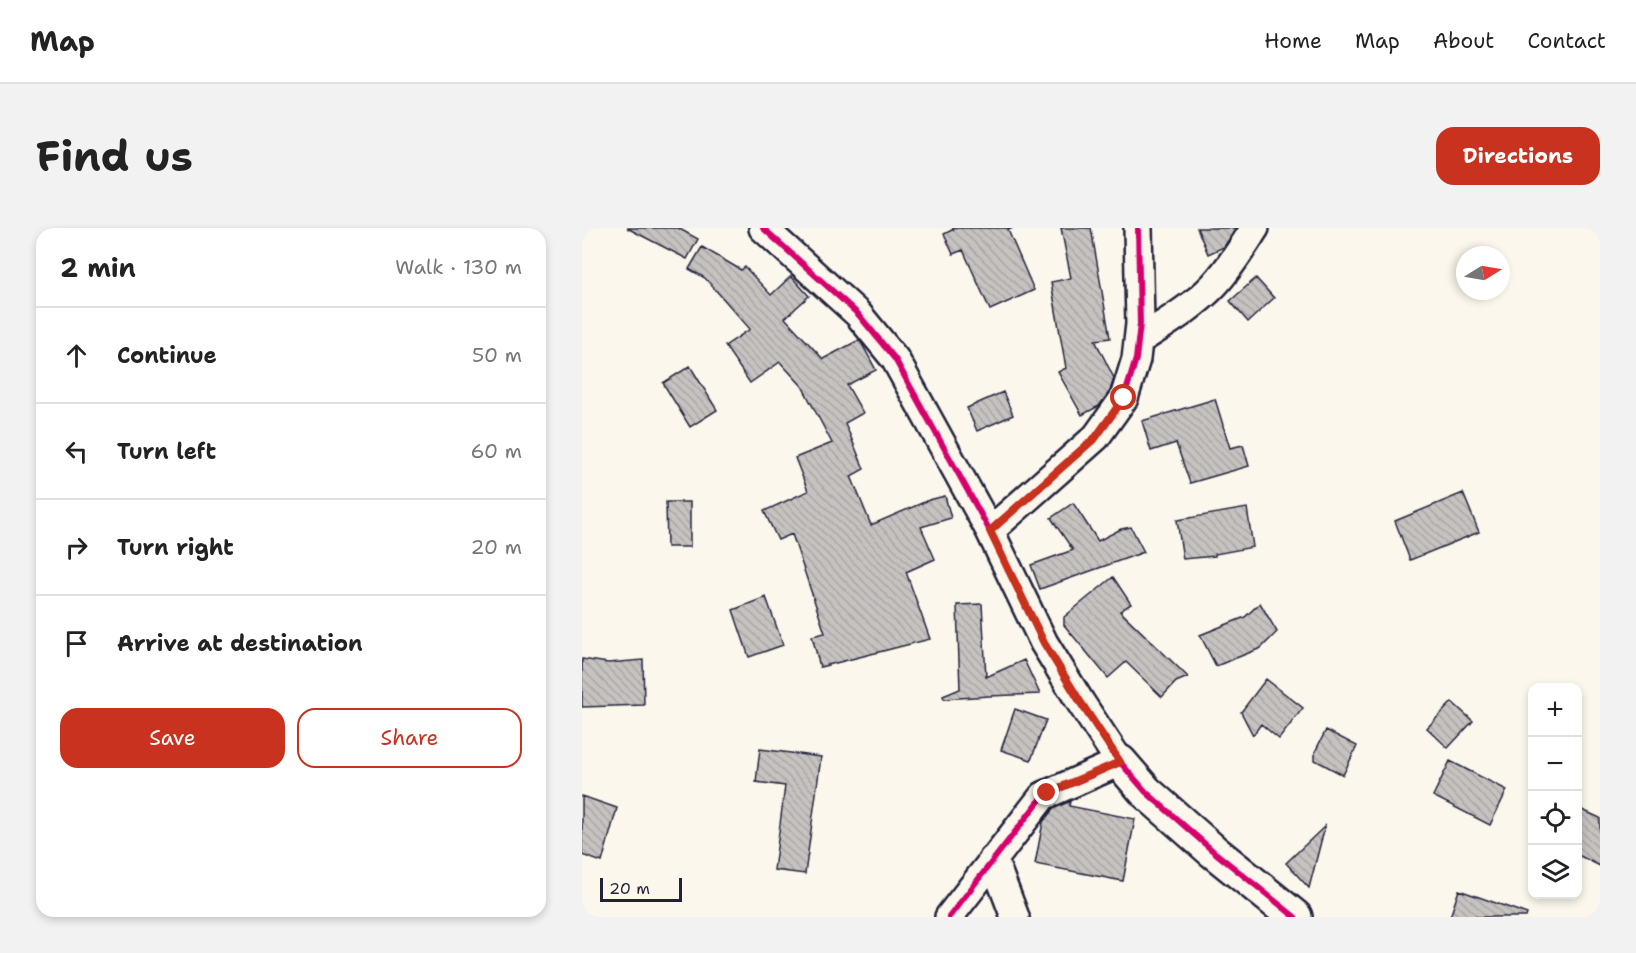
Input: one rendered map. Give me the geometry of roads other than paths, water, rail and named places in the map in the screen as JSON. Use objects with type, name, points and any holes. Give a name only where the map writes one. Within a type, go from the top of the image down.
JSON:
[{"type":"street","points":[[764,228],[858,314],[895,359],[990,531],[1044,643],[1120,762],[1146,792],[1213,851],[1295,917]]},
{"type":"street","points":[[990,531],[1096,437],[1124,398],[1136,359],[1140,324],[1138,228]]},
{"type":"street","points":[[1138,341],[1191,305],[1213,286],[1230,267],[1255,228]]},
{"type":"street","points":[[949,917],[1043,796],[1120,762]]},
{"type":"street","points":[[993,859],[1015,917]]}]
